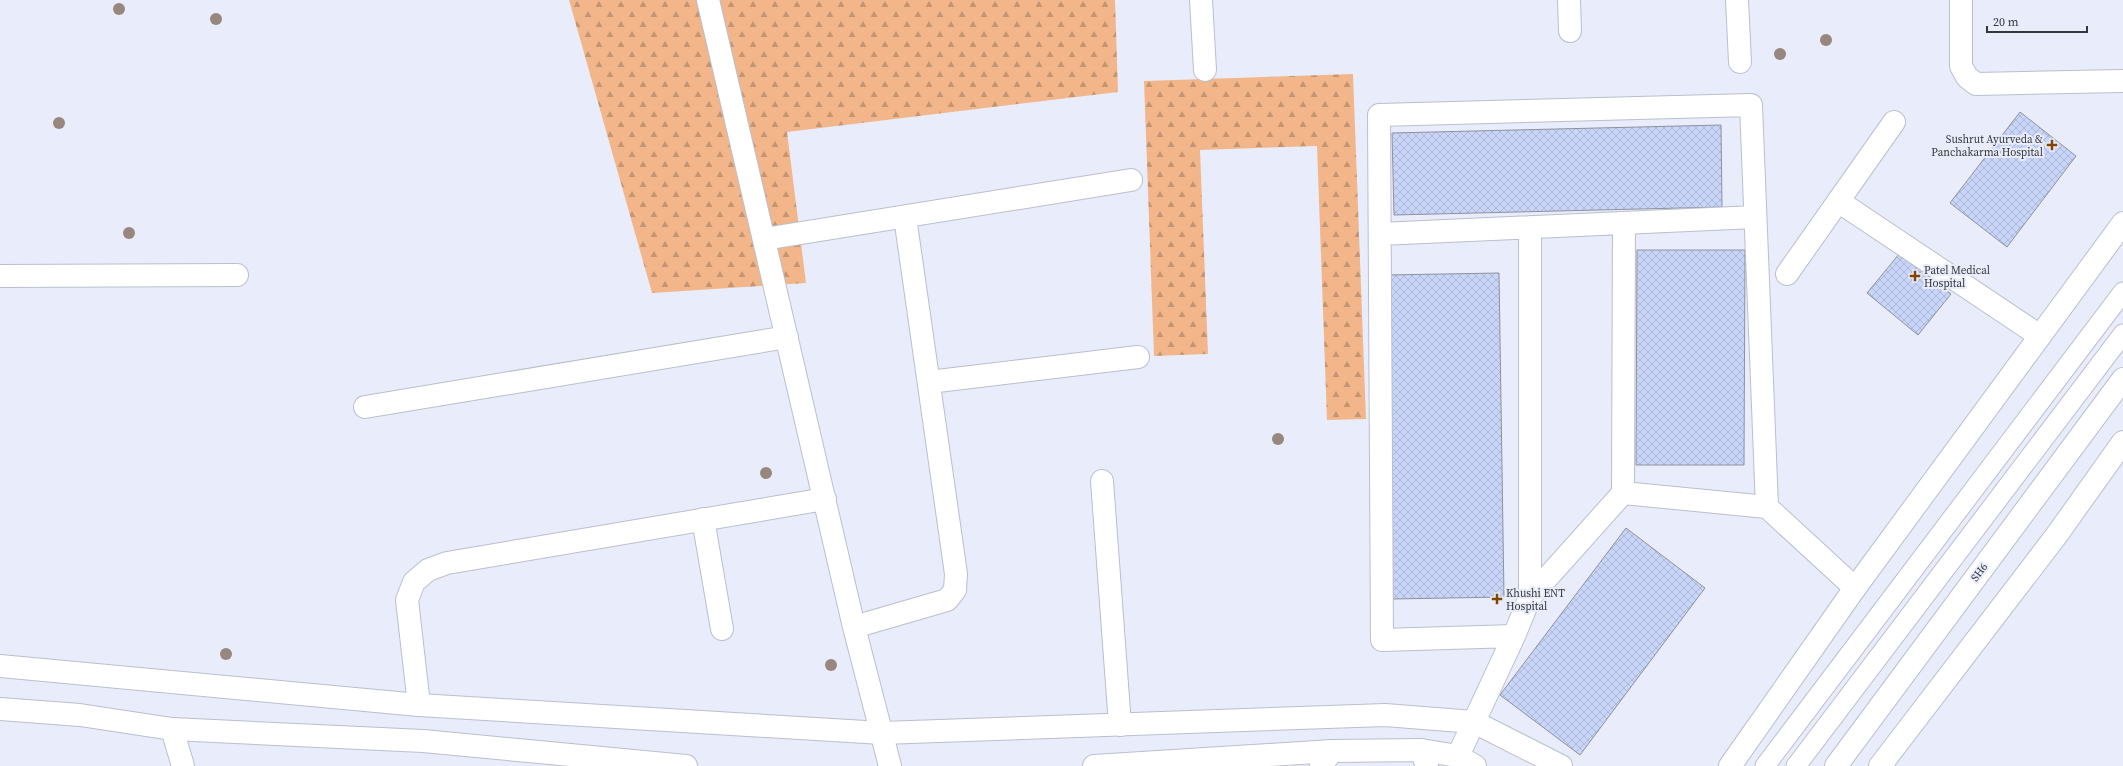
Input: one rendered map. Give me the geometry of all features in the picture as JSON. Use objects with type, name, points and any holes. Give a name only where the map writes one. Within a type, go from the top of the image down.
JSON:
[{"type":"street","points":[[708,0],[854,628],[890,766]]},
{"type":"street","points":[[1201,0],[1205,70]]},
{"type":"street","points":[[1569,0],[1570,31]]},
{"type":"street","points":[[1737,0],[1740,62]]},
{"type":"street","points":[[1961,0],[1961,66],[1966,77],[1976,84],[2123,81]]},
{"type":"street","points":[[1514,636],[1382,640],[1379,115],[1751,105],[1767,507]]},
{"type":"street","points":[[1787,274],[1894,122]]},
{"type":"street","points":[[764,239],[1131,180]]},
{"type":"street","points":[[1838,202],[2040,336]]},
{"type":"street","points":[[854,628],[947,600],[955,590],[956,574],[905,217]]},
{"type":"street","points":[[1380,234],[1755,217]]},
{"type":"street","points":[[1094,766],[1135,762],[1156,765],[1327,759],[1424,758],[1466,761],[1474,722],[1514,636],[1530,597],[1623,493],[1624,223]]},
{"type":"street","points":[[1730,766],[1854,588],[2123,223]]},
{"type":"street","points":[[1530,227],[1530,597]]},
{"type":"street","points":[[0,276],[237,275]]},
{"type":"street","points":[[365,407],[787,337]]},
{"type":"street","points":[[929,382],[1138,357]]},
{"type":"street","name":"SH6","points":[[1836,766],[2123,379]]},
{"type":"street","points":[[1880,766],[2056,536],[2123,442]]},
{"type":"street","points":[[1102,481],[1120,725]]},
{"type":"street","points":[[1623,493],[1767,507],[1854,588]]},
{"type":"street","points":[[419,705],[407,600],[414,582],[428,570],[447,563],[825,499]]},
{"type":"street","points":[[703,520],[722,629]]},
{"type":"street","points":[[0,666],[419,705],[882,733],[1120,725],[1357,714],[1474,722],[1561,766]]},
{"type":"street","points":[[0,709],[80,715],[172,729],[423,742],[686,766]]},
{"type":"street","points":[[172,729],[183,766]]},
{"type":"lane","points":[[1765,766],[2123,292]]},
{"type":"lane","points":[[1796,766],[2123,334]]},
{"type":"green space","points":[[569,0],[1115,0],[1118,92],[787,132],[806,283],[652,293]]},
{"type":"green space","points":[[1353,74],[1366,419],[1327,420],[1317,146],[1200,150],[1208,354],[1154,356],[1144,81]]},
{"type":"building","points":[[2020,112],[2076,156],[2007,247],[1950,203]]},
{"type":"building","points":[[1721,125],[1722,207],[1394,215],[1392,133]]},
{"type":"building","points":[[1637,250],[1745,250],[1744,465],[1636,465]]},
{"type":"building","points":[[1900,253],[1951,294],[1918,335],[1867,293]]},
{"type":"building","points":[[1499,273],[1504,597],[1392,599],[1387,275]]},
{"type":"building","points":[[1626,528],[1705,588],[1580,755],[1500,695]]},
{"type":"place","name":"Sushrut Ayurveda & Panchakarma Hospital","points":[[2052,145]]},
{"type":"place","name":"Patel Medical Hospital","points":[[1915,276]]},
{"type":"place","name":"Khushi ENT Hospital","points":[[1497,599]]}]
